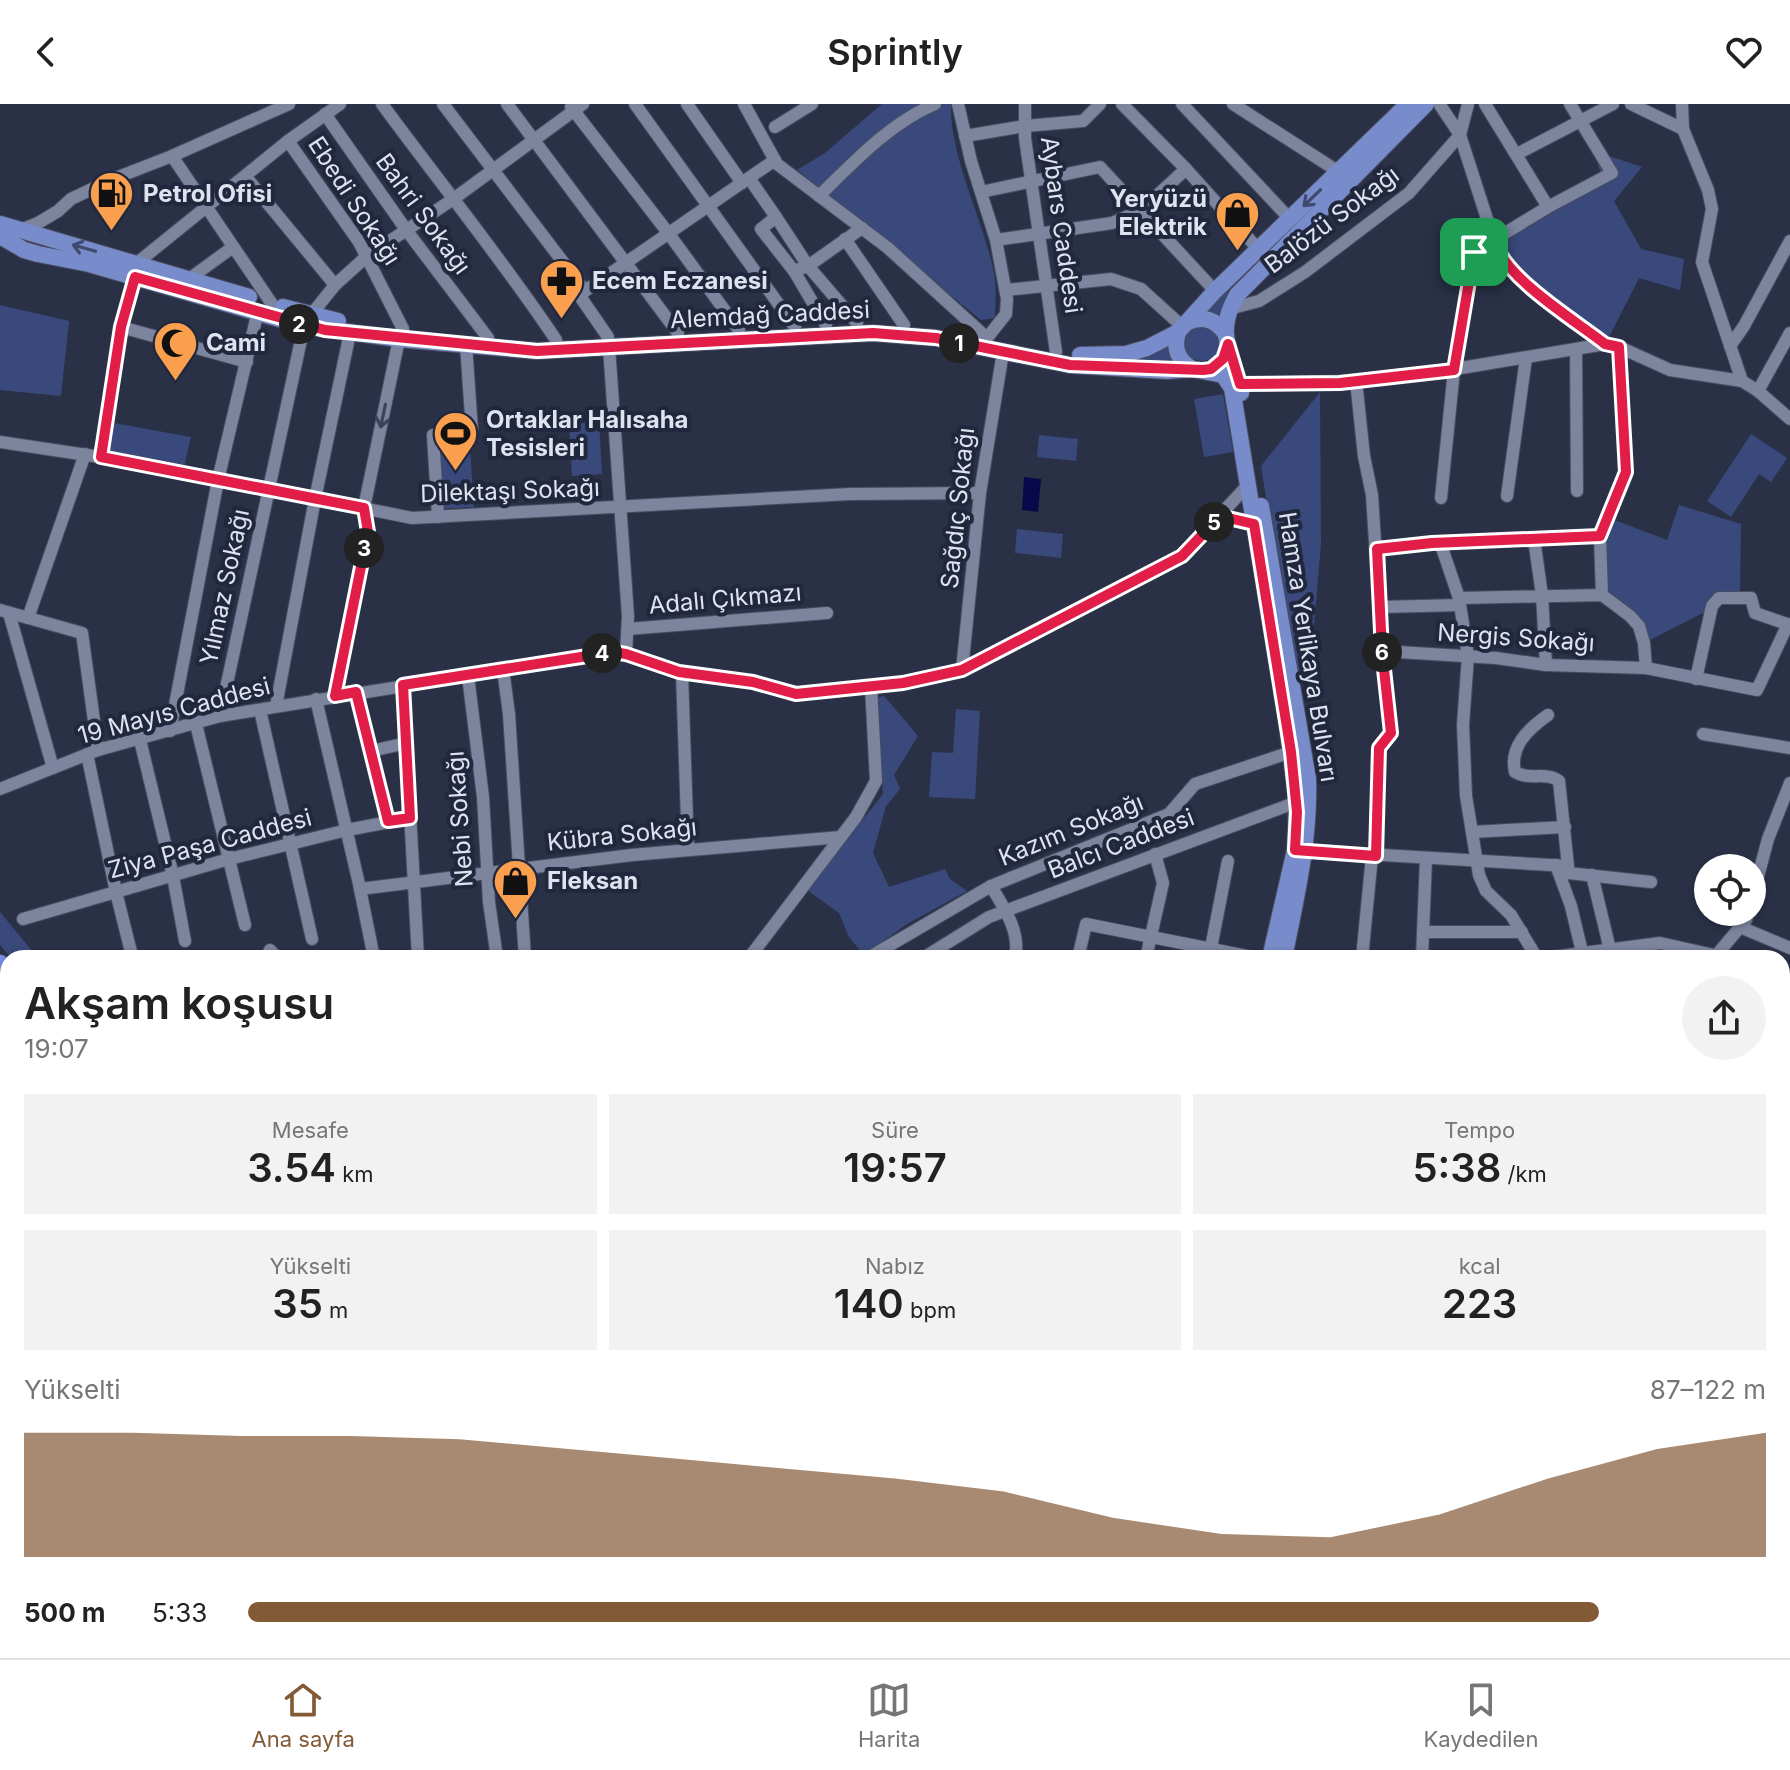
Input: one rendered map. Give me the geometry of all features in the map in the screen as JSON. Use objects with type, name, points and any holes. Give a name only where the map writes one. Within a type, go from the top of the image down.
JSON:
[{"type":"main road","name":"Alemdağ Caddesi","points":[[1226,338],[1229,309],[1290,219],[1408,104]]},
{"type":"main road","name":"Alemdağ Caddesi","points":[[308,320],[327,320],[466,345],[556,340],[608,342],[794,332],[826,325],[857,323],[937,327],[1056,352],[1099,356],[1126,354],[1147,348],[1183,327],[1215,291],[1262,257],[1426,104]]},
{"type":"main road","name":"Alemdağ Caddesi","points":[[1262,257],[1300,241],[1440,104]]},
{"type":"main road","name":"Alemdağ Caddesi","points":[[0,224],[136,270],[350,333],[401,334],[537,351],[678,333],[739,330],[873,333],[936,338],[1059,364],[1198,370]]},
{"type":"main road","name":"Alemdağ Caddesi","points":[[0,235],[24,250],[38,254],[189,279],[265,308]]},
{"type":"main road","points":[[1196,319],[1213,321],[1226,338],[1223,359],[1211,369],[1198,370],[1179,358],[1176,349],[1183,327],[1196,319]]},
{"type":"main road","name":"Hamza Yerlikaya Bulvarı","points":[[1226,338],[1240,384],[1306,762],[1309,811],[1272,950]]},
{"type":"main road","name":"Hamza Yerlikaya Bulvarı","points":[[1198,370],[1223,375],[1232,388],[1291,752],[1300,851],[1285,950]]},
{"type":"street","points":[[20,230],[58,211],[71,199],[113,179],[289,104]]},
{"type":"street","points":[[101,457],[121,327],[136,270],[288,141],[340,104]]},
{"type":"street","points":[[382,104],[452,200],[482,235],[556,340]]},
{"type":"street","points":[[443,104],[585,291]]},
{"type":"street","points":[[507,104],[678,333]]},
{"type":"street","points":[[635,104],[794,332]]},
{"type":"street","points":[[687,104],[776,217],[808,266],[857,323]]},
{"type":"street","points":[[744,104],[775,160],[888,248],[987,338],[1006,314],[1006,290],[996,240],[958,107],[947,111],[943,104]]},
{"type":"street","points":[[775,127],[812,104]]},
{"type":"street","points":[[819,196],[889,132],[915,113],[935,104]]},
{"type":"street","name":"Aybars Caddesi","points":[[1025,104],[1031,182],[1056,352]]},
{"type":"street","points":[[965,136],[1083,121],[1100,104]]},
{"type":"street","points":[[1122,104],[1186,169],[1262,257]]},
{"type":"street","points":[[1182,104],[1290,219]]},
{"type":"street","points":[[1233,104],[1339,172]]},
{"type":"street","points":[[1440,104],[1460,135],[1494,241],[1505,264],[1605,344]]},
{"type":"street","name":"Balözü Sokağı","points":[[1229,309],[1259,301],[1328,255],[1409,193],[1460,135],[1468,104]]},
{"type":"street","points":[[1485,104],[1548,207]]},
{"type":"street","points":[[1441,498],[1454,370],[1474,252],[1612,173],[1570,104]]},
{"type":"street","points":[[1517,154],[1613,104]]},
{"type":"street","points":[[1631,104],[1683,129]]},
{"type":"street","points":[[1682,104],[1683,129],[1708,190],[1712,209],[1702,262],[1742,381]]},
{"type":"street","points":[[308,320],[335,285],[367,256],[452,200],[575,106],[739,330]]},
{"type":"street","name":"Bahri Sokağı","points":[[325,114],[489,343]]},
{"type":"street","name":"Ebedi Sokağı","points":[[288,141],[367,256],[401,334]]},
{"type":"street","points":[[170,731],[218,480],[247,362],[265,308],[233,247],[172,156]]},
{"type":"street","points":[[626,654],[628,629],[608,342],[579,295],[775,160]]},
{"type":"street","points":[[981,192],[1100,167],[1215,291]]},
{"type":"street","points":[[996,240],[1112,223],[1140,211],[1186,169]]},
{"type":"street","points":[[246,177],[335,285]]},
{"type":"street","points":[[42,236],[58,211]]},
{"type":"street","points":[[776,217],[761,229],[794,271],[826,325]]},
{"type":"street","points":[[794,271],[808,266],[862,228]]},
{"type":"street","name":"Alemdağ Caddesi","points":[[0,235],[34,242],[42,236]]},
{"type":"street","points":[[845,239],[904,325]]},
{"type":"street","points":[[1730,346],[1790,241]]},
{"type":"street","points":[[189,279],[233,247]]},
{"type":"street","points":[[1006,290],[1111,279],[1141,289],[1183,327]]},
{"type":"street","name":"Yılmaz Sokağı","points":[[220,716],[308,320]]},
{"type":"street","points":[[121,327],[247,362]]},
{"type":"street","points":[[276,706],[350,333]]},
{"type":"street","points":[[335,696],[368,532],[364,508],[401,334]]},
{"type":"street","points":[[1758,391],[1790,334]]},
{"type":"street","points":[[1240,384],[1356,381],[1454,370],[1605,344],[1619,347],[1670,370],[1742,381],[1790,419]]},
{"type":"street","points":[[438,517],[433,435],[472,430],[466,345]]},
{"type":"street","points":[[1602,595],[1600,536],[1626,472],[1619,347]]},
{"type":"street","points":[[1576,350],[1577,491]]},
{"type":"street","name":"Sağdıç Sokağı","points":[[962,670],[980,493],[1003,352]]},
{"type":"street","points":[[1507,496],[1526,358]]},
{"type":"street","points":[[1356,381],[1364,456],[1372,495],[1382,651],[1391,733],[1379,748],[1374,856],[1363,950]]},
{"type":"street","name":"Dilektaşı Sokağı","points":[[0,442],[85,454],[412,518],[850,494],[980,493]]},
{"type":"street","points":[[28,618],[85,454]]},
{"type":"street","name":"19 Mayıs Caddesi","points":[[0,789],[93,752],[220,716],[613,652],[682,673],[753,682],[796,694],[903,683],[962,670],[1182,556],[1247,486]]},
{"type":"street","points":[[1220,516],[1254,524]]},
{"type":"street","points":[[1377,549],[1432,543],[1600,536]]},
{"type":"street","points":[[1534,539],[1542,595],[1546,665]]},
{"type":"street","points":[[1441,545],[1459,602],[1468,656],[1463,725],[1466,796],[1477,862],[1486,891],[1511,915],[1532,950]]},
{"type":"street","points":[[1381,607],[1542,595],[1602,595],[1639,626],[1646,668]]},
{"type":"street","points":[[1696,679],[1712,606],[1719,598],[1751,598],[1755,613],[1789,624]]},
{"type":"street","points":[[4,611],[82,633],[93,752],[116,892],[130,950]]},
{"type":"street","points":[[4,611],[53,768]]},
{"type":"street","name":"Adalı Çıkmazı","points":[[628,629],[827,613]]},
{"type":"street","name":"Nergis Sokağı","points":[[1382,651],[1546,665],[1646,668],[1757,690],[1789,624]]},
{"type":"street","points":[[503,669],[525,950]]},
{"type":"street","points":[[682,673],[688,850]]},
{"type":"street","name":"Nebi Sokağı","points":[[468,676],[483,797],[486,873],[496,950]]},
{"type":"street","points":[[403,685],[418,950]]},
{"type":"street","points":[[755,950],[841,837],[866,802],[876,781],[871,686]]},
{"type":"street","points":[[356,692],[388,821]]},
{"type":"street","points":[[316,699],[372,950]]},
{"type":"street","points":[[260,710],[312,939]]},
{"type":"street","points":[[1548,715],[1534,724],[1520,740],[1512,760],[1515,772],[1520,776],[1552,776],[1559,781],[1565,827],[1562,865],[1582,950]]},
{"type":"street","points":[[196,724],[245,925]]},
{"type":"street","points":[[1703,734],[1790,748]]},
{"type":"street","points":[[140,740],[173,876],[185,941]]},
{"type":"street","points":[[371,751],[407,743]]},
{"type":"street","name":"Kazım Sokağı","points":[[882,950],[991,886],[1169,814],[1195,784],[1291,752]]},
{"type":"street","points":[[1764,854],[1790,783]]},
{"type":"street","name":"Balcı Caddesi","points":[[936,950],[989,917],[1297,802]]},
{"type":"street","name":"Ziya Paşa Caddesi","points":[[23,919],[229,859],[410,818]]},
{"type":"street","points":[[1472,832],[1565,827]]},
{"type":"street","name":"Kübra Sokağı","points":[[360,889],[688,850],[841,837]]},
{"type":"street","points":[[1300,851],[1562,865]]},
{"type":"street","points":[[1148,950],[1163,883],[1155,854]]},
{"type":"street","points":[[1422,950],[1426,859]]},
{"type":"street","points":[[1211,950],[1228,861]]},
{"type":"street","points":[[1562,865],[1568,873],[1651,882]]},
{"type":"street","points":[[1592,875],[1611,950]]},
{"type":"street","points":[[991,886],[1019,942],[1017,950]]},
{"type":"street","points":[[1080,950],[1086,924],[1196,950]]},
{"type":"street","points":[[1719,950],[1740,927],[1790,948]]},
{"type":"street","points":[[1423,932],[1522,932]]},
{"type":"street","points":[[1626,950],[1660,943],[1671,950]]},
{"type":"shaded area","points":[[882,104],[951,104],[955,143],[994,274],[995,318],[981,320],[797,170],[825,153]]},
{"type":"shaded area","points":[[1594,151],[1642,167],[1614,201],[1641,249],[1684,259],[1680,290],[1639,278],[1606,343],[1584,338],[1510,271],[1497,242],[1604,185]]},
{"type":"shaded area","points":[[1250,268],[1252,272],[1219,321],[1199,315]]},
{"type":"shaded area","points":[[0,305],[69,321],[61,396],[0,390]]},
{"type":"shaded area","points":[[1202,325],[1215,330],[1220,343],[1215,356],[1202,361],[1189,356],[1184,343],[1189,330]]},
{"type":"shaded area","points":[[1172,338],[1183,366],[1114,363]]},
{"type":"shaded area","points":[[1320,392],[1321,543],[1310,676],[1295,678],[1261,466]]},
{"type":"shaded area","points":[[1223,394],[1233,452],[1204,457],[1194,399]]},
{"type":"shaded area","points":[[599,422],[602,474],[572,476],[569,424]]},
{"type":"shaded area","points":[[114,423],[191,437],[183,471],[107,456]]},
{"type":"shaded area","points":[[1751,434],[1787,458],[1771,482],[1759,474],[1731,517],[1707,501]]},
{"type":"shaded area","name":"Ortaklar Halısaha Tesisleri","points":[[469,435],[474,507],[441,509],[435,439]]},
{"type":"shaded area","points":[[1039,435],[1078,439],[1076,461],[1037,457]]},
{"type":"shaded area","points":[[1024,477],[1041,479],[1038,512],[1022,510]]},
{"type":"shaded area","points":[[1679,505],[1741,524],[1740,591],[1711,597],[1705,612],[1644,643],[1641,621],[1604,599],[1601,515],[1667,540]]},
{"type":"shaded area","points":[[1017,529],[1063,534],[1061,558],[1015,553]]},
{"type":"shaded area","points":[[884,696],[918,736],[894,775],[900,789],[886,806],[873,853],[889,887],[945,869],[950,879],[967,891],[907,924],[871,950],[860,950],[849,937],[839,913],[807,890],[883,794],[876,698]]},
{"type":"shaded area","points":[[956,709],[980,711],[975,799],[929,797],[932,752],[953,753]]},
{"type":"shaded area","points":[[0,912],[31,950],[4,950],[0,945]]},
{"type":"place","name":"Petrol Ofisi","points":[[112,233]]},
{"type":"place","name":"Yeryüzü Elektrik","points":[[1238,252]]},
{"type":"place","name":"Ecem Eczanesi","points":[[561,320]]},
{"type":"place","name":"Cami","points":[[175,382]]},
{"type":"place","name":"Ortaklar Halısaha Tesisleri","points":[[455,473]]},
{"type":"place","name":"Fleksan","points":[[516,920]]},
{"type":"route","points":[[1494,241],[1505,264],[1526,283],[1605,344],[1619,347],[1626,472],[1600,536],[1432,543],[1377,549],[1382,651],[1391,733],[1379,748],[1376,856],[1295,850],[1297,812],[1291,752],[1254,524],[1220,516],[1182,556],[962,670],[903,683],[796,694],[753,682],[679,672],[613,652],[403,685],[411,791],[410,818],[388,821],[356,692],[335,696],[368,532],[364,508],[101,457],[121,327],[135,277],[304,326],[490,348],[537,351],[873,333],[936,338],[1059,364],[1167,371],[1211,369],[1223,359],[1228,344],[1240,384],[1297,384],[1340,383],[1454,370],[1474,252],[1494,241]]}]
